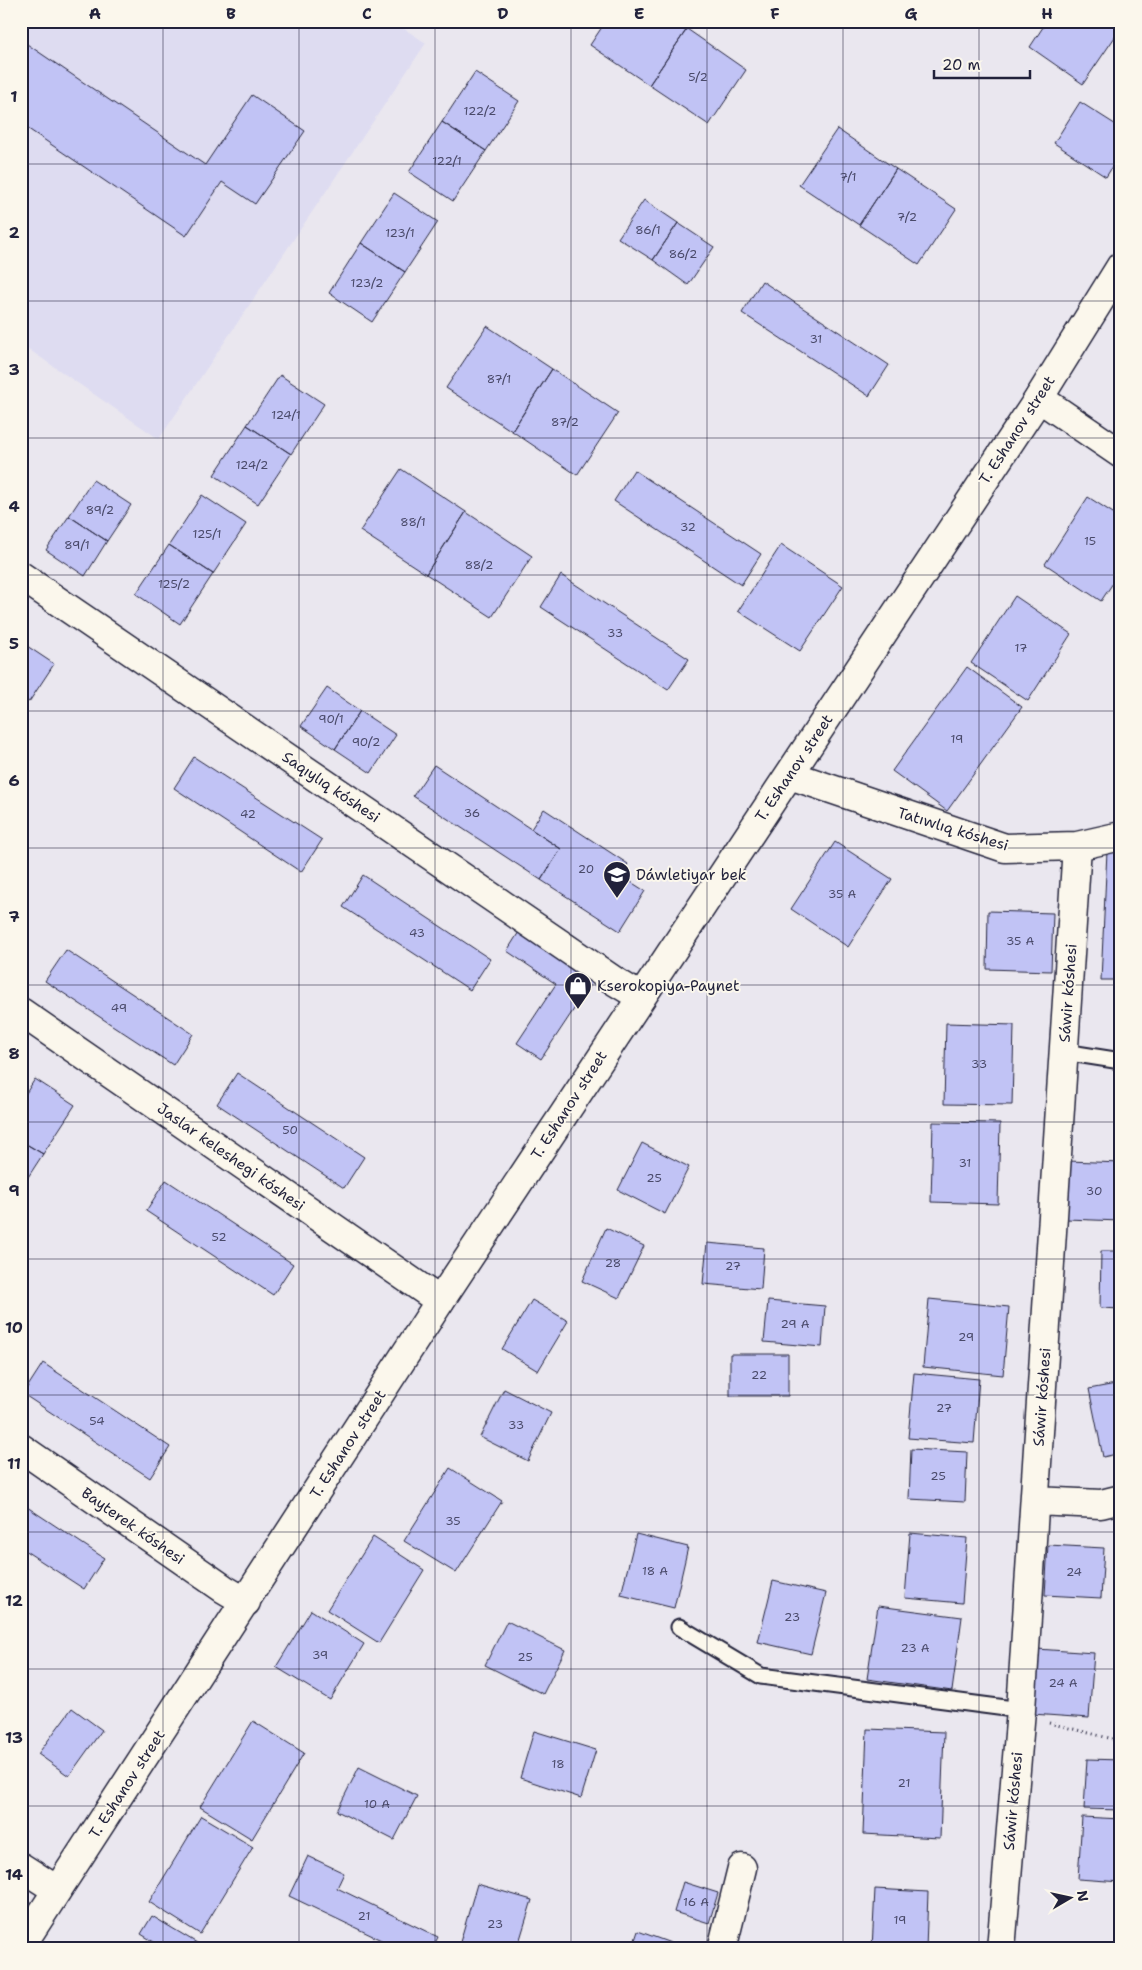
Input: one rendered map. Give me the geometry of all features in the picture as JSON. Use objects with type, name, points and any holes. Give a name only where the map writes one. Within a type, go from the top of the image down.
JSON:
[{"type":"street","name":"T. Eshanov street","points":[[21,1946],[246,1602],[440,1300],[790,776],[1039,398],[1121,266]]},
{"type":"street","points":[[1039,398],[1121,454]]},
{"type":"street","name":"Saqıylıq kóshesi","points":[[21,576],[616,982],[641,997]]},
{"type":"street","name":"Tatıwlıq kóshesi","points":[[790,776],[1005,848],[1078,846],[1121,836]]},
{"type":"street","name":"Sáwir kóshesi","points":[[1001,1949],[1021,1710],[1078,846]]},
{"type":"street","name":"Jaslar keleshegi kóshesi","points":[[21,1012],[440,1300]]},
{"type":"street","name":"Bayterek kóshesi","points":[[21,1448],[246,1602]]},
{"type":"street","points":[[1035,1501],[1101,1504],[1121,1499]]},
{"type":"street","points":[[21,1867],[57,1890]]},
{"type":"street","points":[[722,1949],[742,1868]]},
{"type":"lane","points":[[1064,1052],[1121,1061]]},
{"type":"lane","points":[[679,1627],[760,1676],[1021,1710]]},
{"type":"path","points":[[1021,1710],[1036,1720],[1121,1741]]},
{"type":"shaded area","points":[[21,21],[392,21],[426,43],[159,439],[21,344]]},
{"type":"building","points":[[606,21],[675,21],[687,29],[649,85],[590,45]]},
{"type":"building","points":[[1047,21],[1121,21],[1121,28],[1083,84],[1030,47]]},
{"type":"building","points":[[687,29],[746,70],[709,125],[649,85]]},
{"type":"building","points":[[21,40],[205,165],[252,95],[305,131],[255,204],[222,182],[186,236],[21,124]]},
{"type":"building","points":[[475,72],[519,101],[486,151],[442,122]]},
{"type":"building","points":[[1080,102],[1121,128],[1121,153],[1106,177],[1054,143]]},
{"type":"building","points":[[442,122],[486,151],[453,201],[409,172]]},
{"type":"building","points":[[837,129],[896,169],[859,225],[799,185]]},
{"type":"building","points":[[896,169],[956,209],[919,265],[859,225]]},
{"type":"building","points":[[394,193],[438,222],[405,272],[361,243]]},
{"type":"building","points":[[644,200],[678,223],[653,260],[618,238]]},
{"type":"building","points":[[678,223],[714,247],[688,285],[653,260]]},
{"type":"building","points":[[361,243],[405,272],[372,322],[329,293]]},
{"type":"building","points":[[762,281],[889,365],[869,396],[742,313]]},
{"type":"building","points":[[487,326],[552,369],[512,431],[446,388]]},
{"type":"building","points":[[552,369],[618,413],[577,475],[512,431]]},
{"type":"building","points":[[280,375],[324,404],[291,454],[247,425]]},
{"type":"building","points":[[247,425],[291,454],[258,504],[214,475]]},
{"type":"building","points":[[401,469],[466,512],[426,574],[360,531]]},
{"type":"building","points":[[634,470],[761,554],[741,585],[614,501]]},
{"type":"building","points":[[93,480],[131,505],[107,541],[69,516]]},
{"type":"building","points":[[202,495],[246,524],[213,574],[169,545]]},
{"type":"building","points":[[1088,497],[1121,518],[1121,571],[1101,601],[1045,564]]},
{"type":"building","points":[[466,512],[532,556],[492,617],[426,574]]},
{"type":"building","points":[[69,516],[107,541],[85,576],[46,550]]},
{"type":"building","points":[[169,545],[213,574],[180,624],[136,594]]},
{"type":"building","points":[[781,545],[843,586],[800,651],[738,611]]},
{"type":"building","points":[[561,575],[689,659],[668,690],[541,607]]},
{"type":"building","points":[[1015,596],[1071,634],[1028,701],[971,663]]},
{"type":"building","points":[[21,642],[54,664],[29,702],[21,697]]},
{"type":"building","points":[[967,667],[1022,707],[947,811],[892,771]]},
{"type":"building","points":[[327,688],[360,711],[335,749],[301,726]]},
{"type":"building","points":[[360,711],[396,735],[371,773],[335,749]]},
{"type":"building","points":[[194,757],[322,840],[301,872],[174,788]]},
{"type":"building","points":[[434,765],[561,849],[541,880],[413,796]]},
{"type":"building","points":[[544,809],[628,864],[620,875],[645,891],[620,931],[541,880],[561,849],[531,829]]},
{"type":"building","points":[[835,842],[892,879],[848,947],[791,909]]},
{"type":"building","points":[[1107,851],[1121,852],[1121,980],[1101,980]]},
{"type":"building","points":[[363,875],[490,959],[470,990],[343,907]]},
{"type":"building","points":[[988,911],[1053,913],[1051,971],[987,969]]},
{"type":"building","points":[[522,927],[596,976],[541,1059],[517,1043],[556,984],[507,951]]},
{"type":"building","points":[[66,950],[193,1034],[173,1065],[45,981]]},
{"type":"building","points":[[946,1023],[1014,1025],[1012,1105],[944,1104]]},
{"type":"building","points":[[237,1073],[364,1157],[344,1188],[217,1104]]},
{"type":"building","points":[[35,1079],[75,1105],[43,1154],[21,1141],[21,1101]]},
{"type":"building","points":[[933,1122],[1000,1123],[998,1204],[931,1202]]},
{"type":"building","points":[[21,1141],[43,1154],[21,1188]]},
{"type":"building","points":[[642,1143],[689,1167],[665,1214],[618,1190]]},
{"type":"building","points":[[1068,1161],[1121,1163],[1121,1221],[1066,1219]]},
{"type":"building","points":[[166,1180],[293,1264],[273,1295],[146,1211]]},
{"type":"building","points":[[606,1228],[644,1246],[619,1298],[582,1281]]},
{"type":"building","points":[[707,1243],[764,1248],[761,1289],[703,1284]]},
{"type":"building","points":[[1101,1251],[1121,1251],[1121,1309],[1100,1308]]},
{"type":"building","points":[[929,1299],[1009,1307],[1003,1375],[923,1367]]},
{"type":"building","points":[[532,1300],[568,1321],[538,1371],[502,1349]]},
{"type":"building","points":[[768,1301],[825,1306],[822,1347],[764,1342]]},
{"type":"building","points":[[730,1354],[788,1354],[788,1396],[730,1396]]},
{"type":"building","points":[[43,1363],[170,1447],[150,1478],[23,1394]]},
{"type":"building","points":[[914,1373],[979,1379],[974,1443],[908,1438]]},
{"type":"building","points":[[1121,1383],[1121,1453],[1103,1457],[1089,1389]]},
{"type":"building","points":[[504,1389],[551,1413],[528,1461],[480,1437]]},
{"type":"building","points":[[911,1449],[967,1452],[965,1502],[909,1499]]},
{"type":"building","points":[[450,1468],[502,1501],[456,1573],[404,1541]]},
{"type":"building","points":[[21,1503],[104,1558],[84,1589],[21,1548]]},
{"type":"building","points":[[910,1533],[967,1538],[962,1603],[905,1598]]},
{"type":"building","points":[[636,1534],[688,1547],[674,1608],[621,1595]]},
{"type":"building","points":[[373,1537],[424,1570],[379,1643],[327,1610]]},
{"type":"building","points":[[1048,1545],[1104,1548],[1101,1598],[1045,1595]]},
{"type":"building","points":[[773,1581],[826,1593],[811,1654],[758,1642]]},
{"type":"building","points":[[878,1606],[962,1617],[952,1691],[867,1679]]},
{"type":"building","points":[[311,1610],[364,1644],[330,1700],[276,1667]]},
{"type":"building","points":[[507,1621],[565,1650],[543,1694],[485,1665]]},
{"type":"building","points":[[1037,1649],[1094,1653],[1089,1718],[1032,1714]]},
{"type":"building","points":[[72,1708],[102,1730],[69,1776],[38,1754]]},
{"type":"building","points":[[253,1721],[304,1753],[252,1839],[200,1807]]},
{"type":"building","points":[[867,1729],[944,1732],[940,1838],[863,1834]]},
{"type":"building","points":[[534,1731],[596,1750],[581,1798],[520,1778]]},
{"type":"building","points":[[1087,1759],[1121,1760],[1121,1810],[1084,1809]]},
{"type":"building","points":[[359,1767],[417,1796],[394,1840],[337,1811]]},
{"type":"building","points":[[201,1816],[253,1847],[200,1934],[149,1902]]},
{"type":"building","points":[[1082,1817],[1121,1819],[1121,1882],[1078,1879]]},
{"type":"building","points":[[308,1856],[344,1873],[337,1888],[438,1937],[432,1949],[400,1949],[289,1896]]},
{"type":"building","points":[[683,1882],[718,1893],[709,1923],[674,1912]]},
{"type":"building","points":[[477,1884],[532,1900],[517,1949],[458,1949]]},
{"type":"building","points":[[875,1889],[928,1892],[926,1949],[872,1949]]},
{"type":"building","points":[[152,1916],[207,1949],[161,1949],[162,1947],[141,1934]]},
{"type":"building","points":[[638,1931],[687,1949],[632,1949]]},
{"type":"place","name":"Dáwletiyar bek","points":[[617,899]]},
{"type":"place","name":"Kserokopiya-Paynet","points":[[578,1010]]}]
